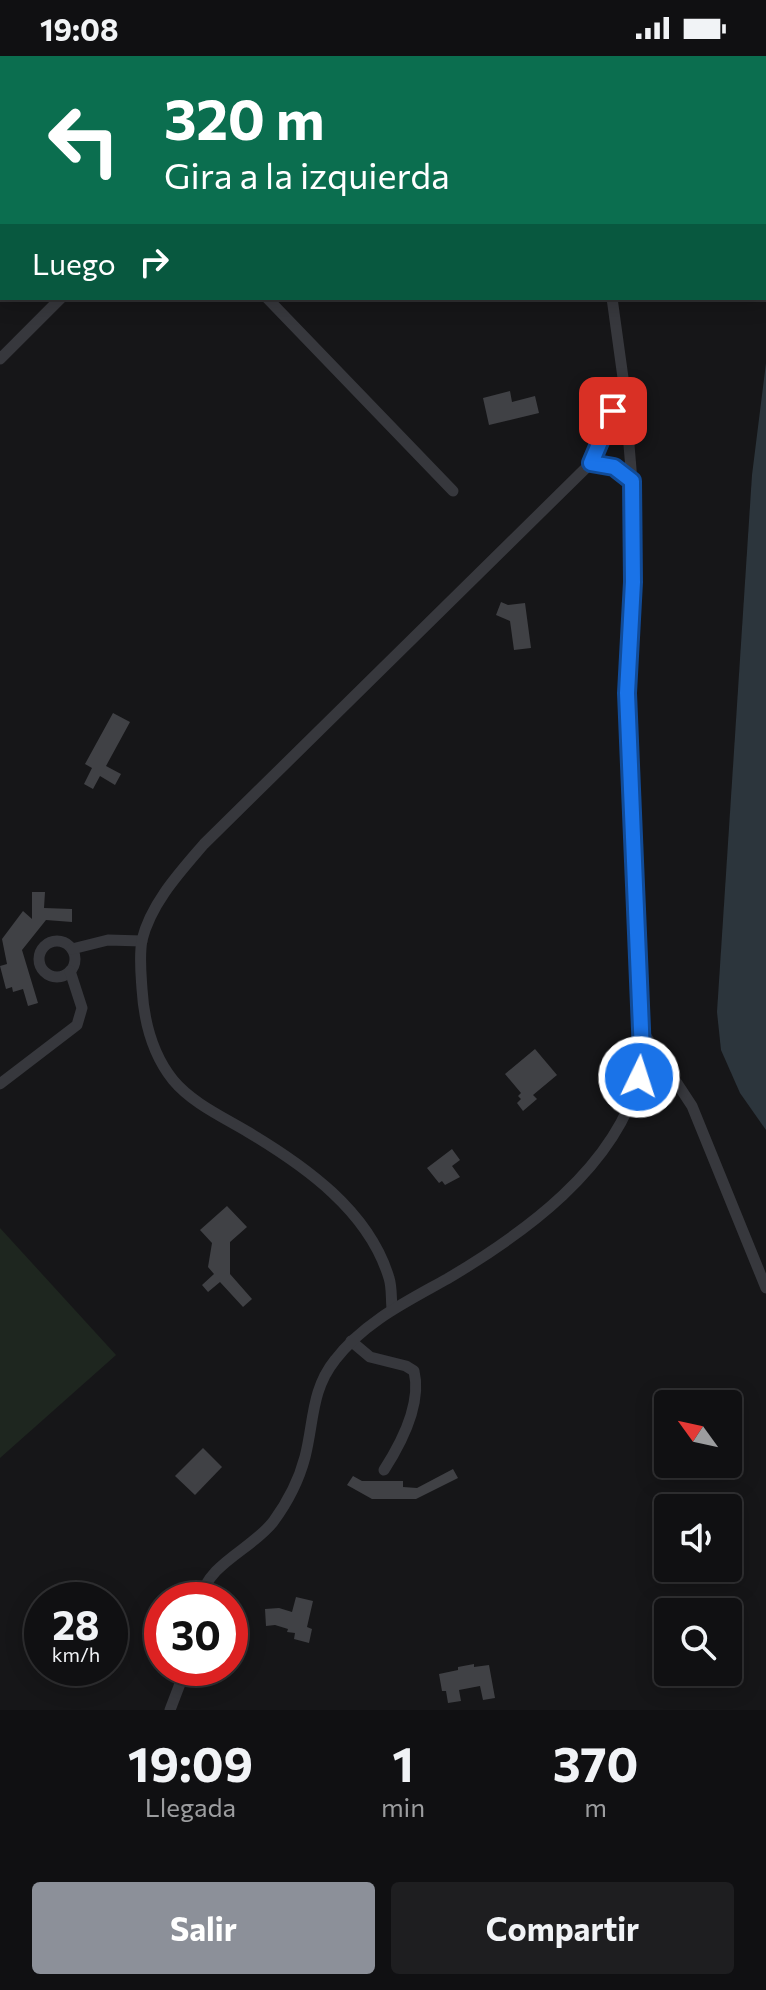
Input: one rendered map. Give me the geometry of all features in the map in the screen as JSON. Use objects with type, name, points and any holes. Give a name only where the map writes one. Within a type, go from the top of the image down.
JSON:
[{"type":"street","points":[[0,359],[59,300]]},
{"type":"street","points":[[269,300],[453,491]]},
{"type":"street","points":[[207,1582],[216,1571],[254,1542],[272,1522],[292,1491],[305,1458],[314,1399],[321,1380],[351,1341],[392,1308],[447,1278],[554,1204],[613,1136],[628,1108],[639,1077],[642,1029],[627,693],[633,582],[632,481],[624,385],[612,300]]},
{"type":"street","points":[[392,1308],[390,1281],[381,1258],[364,1228],[345,1204],[325,1185],[265,1142],[199,1103],[174,1081],[159,1059],[143,1007],[142,941],[161,897],[204,844],[591,463],[624,385]]},
{"type":"street","points":[[591,463],[614,467],[632,481]]},
{"type":"street","points":[[72,949],[108,940],[142,941]]},
{"type":"street","points":[[51,942],[63,942],[72,949],[75,960],[70,971],[60,976],[49,975],[39,960],[42,949],[51,942]]},
{"type":"street","points":[[0,1084],[77,1025],[82,1008],[70,971]]},
{"type":"street","points":[[642,1029],[692,1106],[766,1288]]},
{"type":"street","points":[[351,1341],[370,1357],[414,1371],[416,1382],[412,1411],[400,1445],[384,1470]]},
{"type":"street","points":[[170,1710],[179,1686]]},
{"type":"shaded area","points":[[766,363],[766,1130],[740,1093],[721,1050],[717,1012],[752,475]]},
{"type":"shaded area","points":[[0,1228],[116,1355],[0,1458]]},
{"type":"building","points":[[510,391],[512,402],[535,396],[539,413],[489,425],[483,398]]},
{"type":"building","points":[[501,602],[508,605],[525,603],[531,648],[514,650],[510,621],[496,615]]},
{"type":"building","points":[[113,713],[130,722],[106,766],[121,774],[115,785],[100,776],[93,789],[84,784],[92,768],[85,764]]},
{"type":"building","points":[[32,892],[45,892],[44,908],[72,909],[72,922],[46,920],[22,950],[38,1003],[28,1006],[23,989],[13,992],[12,987],[6,989],[0,966],[7,964],[2,939],[23,911],[32,919]]},
{"type":"building","points":[[535,1049],[557,1075],[533,1095],[537,1099],[523,1111],[517,1103],[521,1093],[505,1074]]},
{"type":"building","points":[[452,1149],[460,1160],[452,1166],[460,1177],[445,1185],[442,1181],[439,1183],[427,1168]]},
{"type":"building","points":[[227,1206],[247,1227],[230,1242],[230,1274],[252,1299],[243,1307],[220,1282],[208,1292],[202,1285],[214,1274],[208,1267],[212,1243],[200,1230]]},
{"type":"building","points":[[203,1448],[222,1467],[195,1495],[175,1476]]},
{"type":"building","points":[[453,1469],[458,1478],[416,1499],[372,1499],[347,1485],[353,1476],[362,1481],[403,1481],[403,1487],[417,1488]]},
{"type":"building","points":[[296,1597],[313,1601],[307,1627],[312,1629],[309,1643],[294,1639],[295,1633],[287,1632],[288,1629],[266,1626],[265,1609],[279,1608],[292,1612]]},
{"type":"building","points":[[474,1664],[474,1667],[489,1665],[495,1698],[483,1700],[480,1686],[459,1690],[461,1701],[448,1703],[439,1674]]},
{"type":"route","points":[[613,411],[591,463],[614,467],[632,481],[633,582],[627,693],[642,1053],[639,1077]]}]
